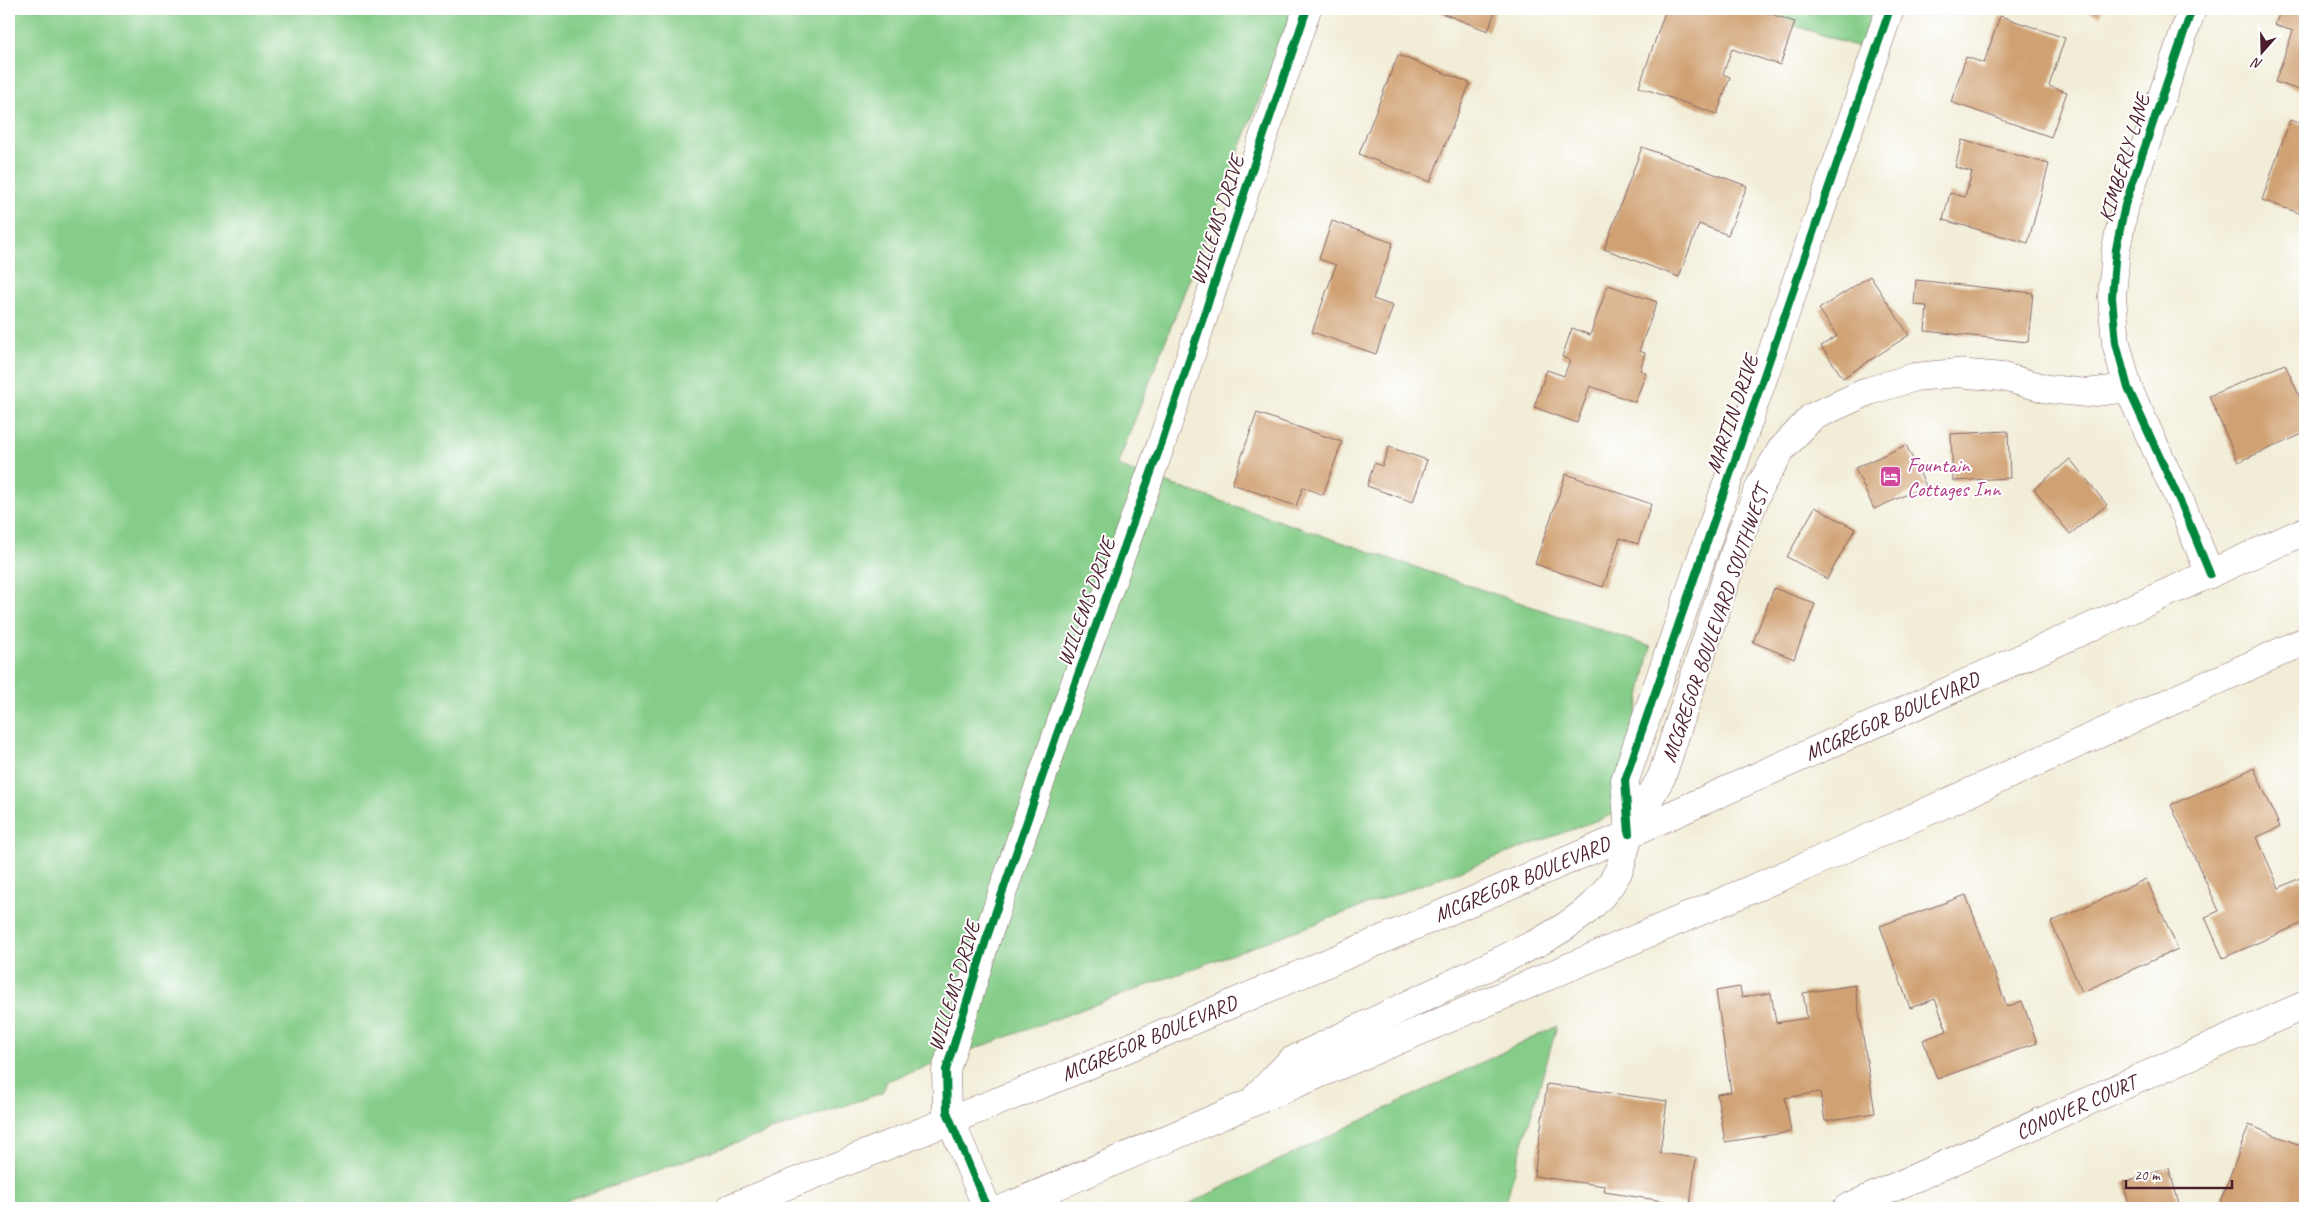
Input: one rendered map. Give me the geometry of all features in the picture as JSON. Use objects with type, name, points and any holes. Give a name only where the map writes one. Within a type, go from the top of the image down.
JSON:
[{"type":"street","name":"WILLEMS DRIVE","points":[[987,1208],[947,1112],[946,1070],[986,940],[1066,708],[1161,445],[1307,9]]},
{"type":"street","name":"MARTIN DRIVE","points":[[1629,834],[1625,780],[1890,9]]},
{"type":"street","name":"KIMBERLY LANE","points":[[2192,9],[2134,174],[2125,205],[2116,249],[2112,297],[2116,343],[2128,388],[2183,508],[2210,574]]},
{"type":"street","name":"MCGREGOR BOULEVARD SOUTHWEST","points":[[1629,834],[1662,776],[1739,539],[1760,486],[1781,450],[1812,417],[1869,391],[1915,377],[1957,373],[2003,377],[2058,390],[2086,393],[2128,388]]},
{"type":"street","name":"MCGREGOR BOULEVARD","points":[[730,1208],[1072,1072],[1629,834],[2305,531]]},
{"type":"street","points":[[1005,1208],[1813,863],[2305,641]]},
{"type":"street","points":[[1249,1104],[1291,1061],[1539,942],[1572,923],[1592,906],[1617,873],[1629,834]]},
{"type":"street","name":"CONOVER COURT","points":[[1846,1208],[2305,1005]]},
{"type":"green space","points":[[9,9],[1294,9],[1117,466],[1651,647],[1614,814],[887,1081],[882,1093],[547,1208],[9,1208]]},
{"type":"green space","points":[[1745,9],[1880,9],[1864,49]]},
{"type":"green space","points":[[1557,1026],[1504,1208],[1180,1208]]},
{"type":"building","points":[[1431,9],[1496,9],[1488,31]]},
{"type":"building","points":[[1666,9],[1756,9],[1795,22],[1780,65],[1732,49],[1723,74],[1730,77],[1717,114],[1639,87]]},
{"type":"building","points":[[2081,9],[2102,9],[2100,16]]},
{"type":"building","points":[[2281,9],[2305,9],[2305,92],[2275,82],[2293,31],[2275,25]]},
{"type":"building","points":[[2000,16],[2065,38],[2049,86],[2067,92],[2051,137],[1951,102],[1966,57],[1984,63]]},
{"type":"building","points":[[1398,55],[1470,83],[1430,182],[1359,154]]},
{"type":"building","points":[[2290,120],[2305,125],[2305,215],[2262,200]]},
{"type":"building","points":[[1962,140],[2049,164],[2028,243],[1943,220],[1950,193],[1965,197],[1972,172],[1955,167]]},
{"type":"building","points":[[1642,147],[1747,186],[1728,235],[1699,224],[1679,277],[1604,249]]},
{"type":"building","points":[[1332,221],[1393,243],[1373,299],[1393,306],[1376,354],[1312,332],[1336,265],[1319,259]]},
{"type":"building","points":[[1870,276],[1909,335],[1843,378],[1821,346],[1837,336],[1819,309]]},
{"type":"building","points":[[1916,280],[2033,293],[2028,342],[1925,331],[1927,306],[1914,305]]},
{"type":"building","points":[[1608,285],[1657,302],[1639,351],[1645,353],[1640,370],[1646,373],[1635,402],[1590,386],[1577,423],[1534,407],[1547,370],[1564,376],[1570,360],[1562,357],[1572,328],[1590,335]]},
{"type":"building","points":[[2285,364],[2305,409],[2305,433],[2238,462],[2209,396]]},
{"type":"building","points":[[1257,413],[1342,442],[1323,495],[1303,487],[1296,506],[1232,484]]},
{"type":"building","points":[[2008,431],[2010,478],[1953,481],[1951,434]]},
{"type":"building","name":"Fountain Cottages Inn","points":[[1906,445],[1926,486],[1874,509],[1855,468]]},
{"type":"building","points":[[1389,447],[1427,460],[1413,502],[1367,486],[1374,463],[1382,466]]},
{"type":"building","points":[[2070,459],[2107,505],[2070,534],[2034,489]]},
{"type":"building","points":[[1566,474],[1651,504],[1638,544],[1620,538],[1603,587],[1535,564]]},
{"type":"building","points":[[1815,507],[1855,529],[1827,579],[1787,557]]},
{"type":"building","points":[[1774,588],[1815,604],[1794,659],[1753,642]]},
{"type":"building","points":[[2254,768],[2280,827],[2257,837],[2279,888],[2300,878],[2305,889],[2305,922],[2223,958],[2205,917],[2219,911],[2171,805]]},
{"type":"building","points":[[2146,879],[2178,949],[2082,992],[2051,922]]},
{"type":"building","points":[[1966,895],[2007,1007],[2022,1001],[2037,1043],[1937,1079],[1923,1040],[1947,1031],[1935,999],[1910,1008],[1880,926]]},
{"type":"building","points":[[1855,985],[1875,1113],[1825,1121],[1820,1092],[1785,1098],[1791,1132],[1725,1142],[1717,1094],[1731,1092],[1716,991],[1740,987],[1742,997],[1771,993],[1776,1023],[1807,1018],[1803,993]]},
{"type":"building","points":[[1547,1084],[1667,1101],[1660,1153],[1696,1158],[1690,1205],[1604,1192],[1605,1186],[1534,1176]]},
{"type":"building","points":[[2249,1125],[2305,1147],[2305,1208],[2218,1208]]},
{"type":"building","points":[[2169,1168],[2180,1208],[2130,1208],[2123,1182]]},
{"type":"cycle path","points":[[987,1208],[947,1112],[946,1070],[986,940],[1066,708],[1161,445],[1307,9]]},
{"type":"cycle path","points":[[1629,834],[1625,780],[1890,9]]},
{"type":"cycle path","points":[[2192,9],[2125,205],[2116,249],[2112,297],[2116,343],[2128,388],[2183,508],[2210,574]]},
{"type":"place","name":"Fountain Cottages Inn","points":[[1891,477]]}]
